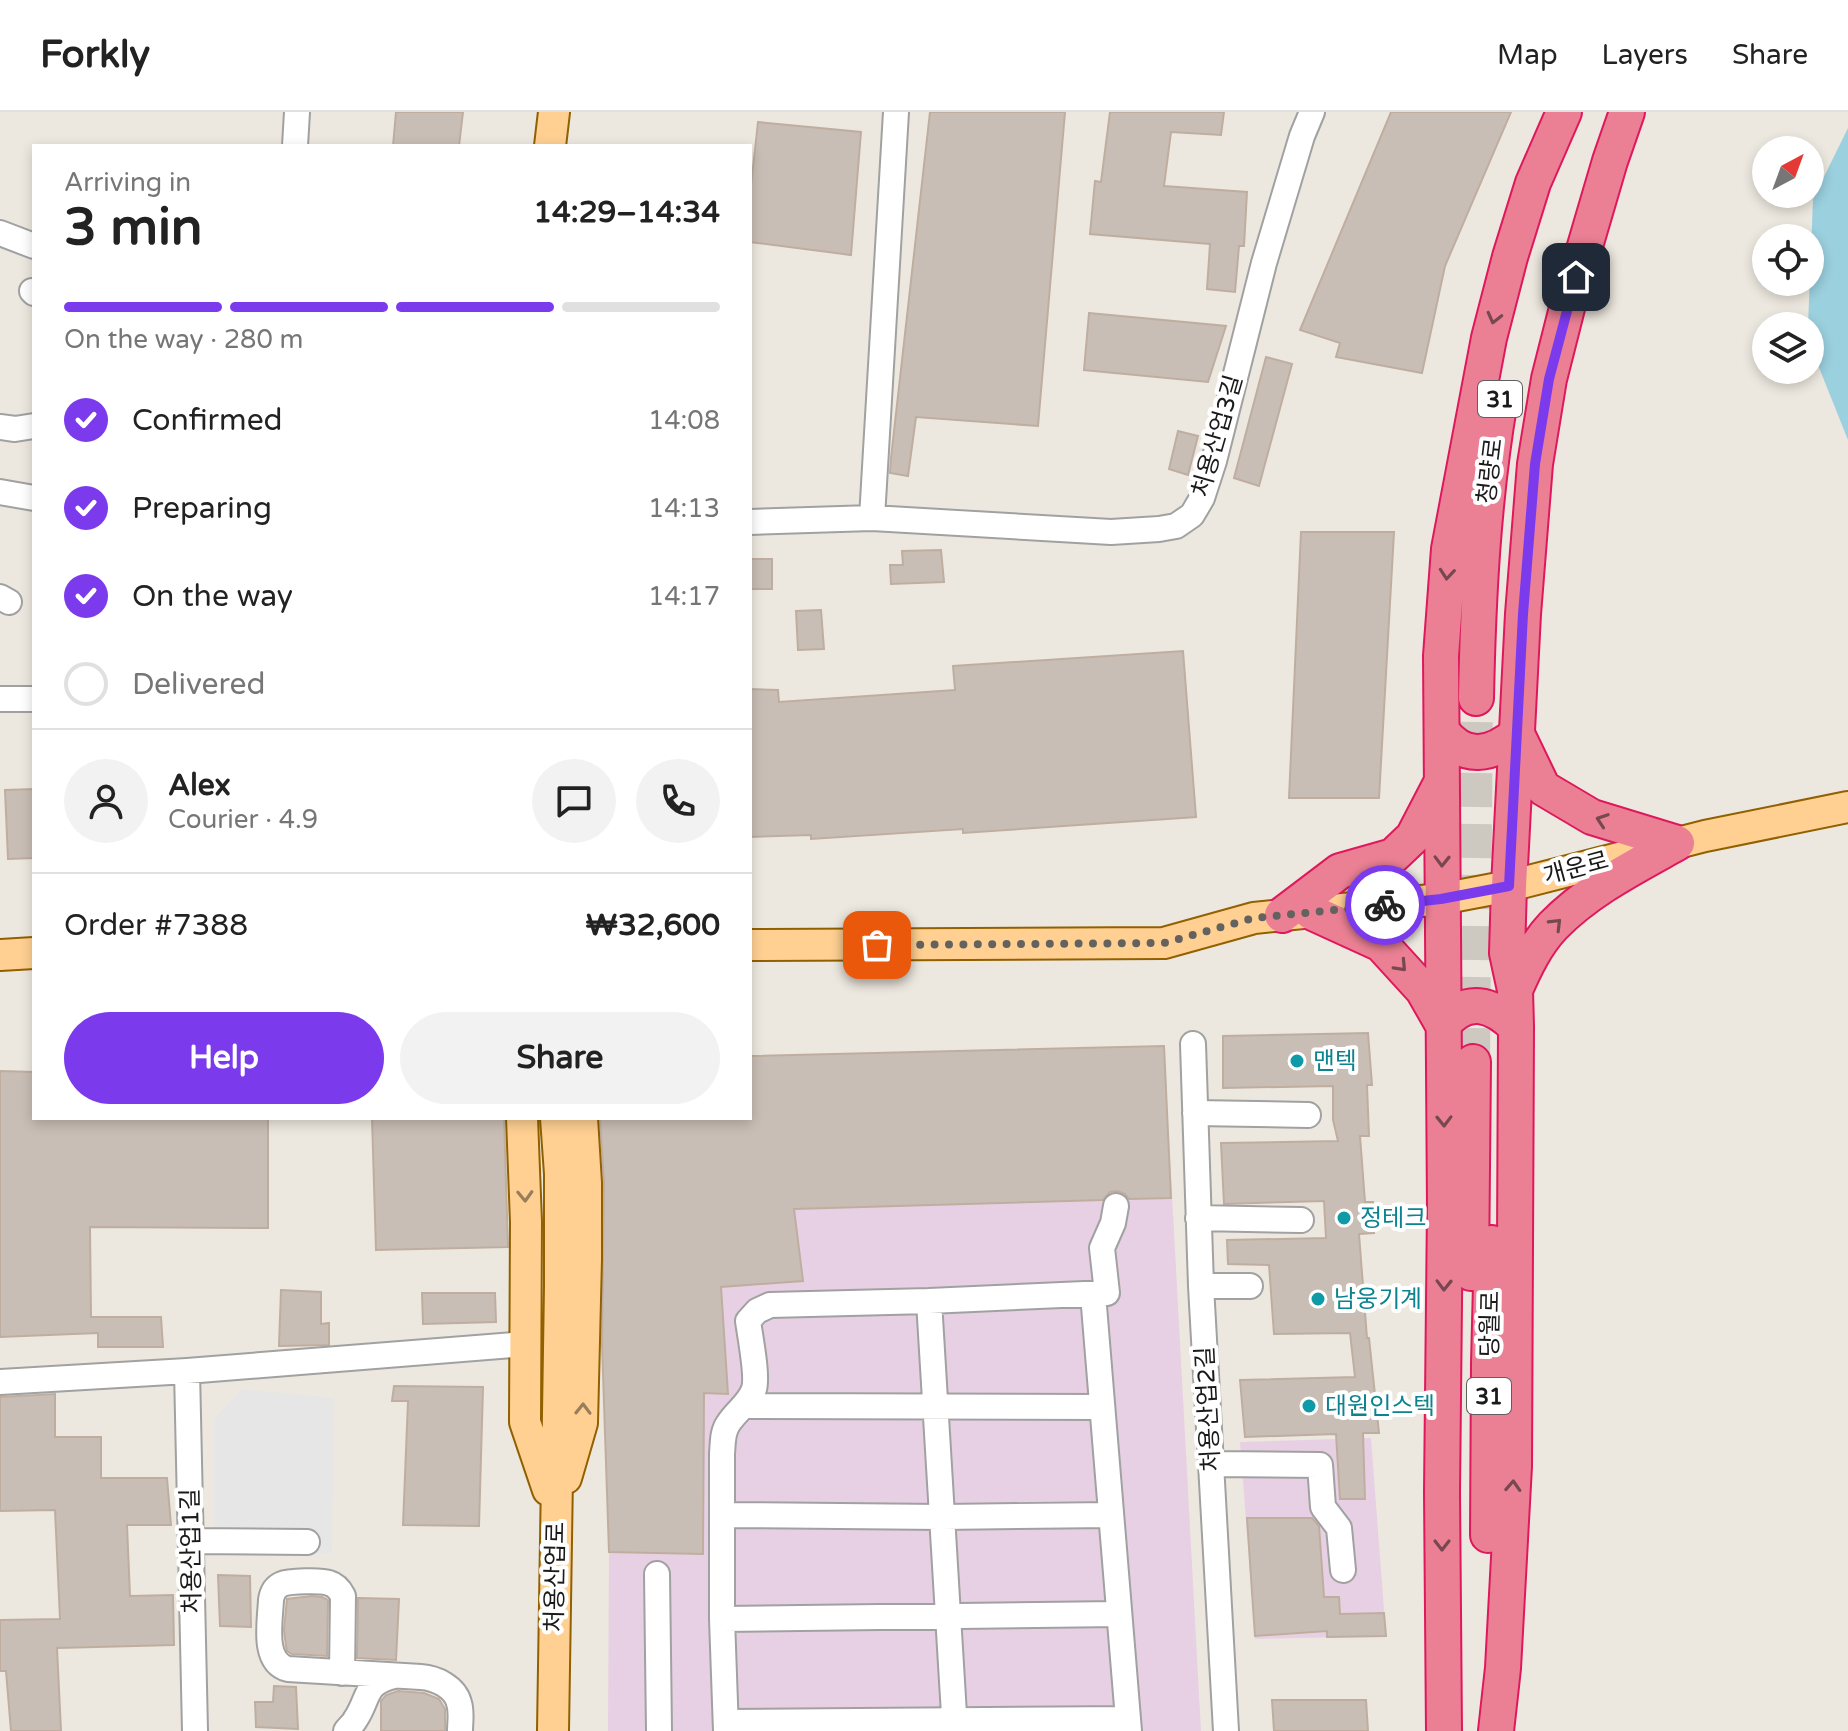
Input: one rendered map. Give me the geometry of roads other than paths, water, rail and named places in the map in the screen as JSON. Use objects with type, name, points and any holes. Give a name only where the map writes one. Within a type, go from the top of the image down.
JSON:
[{"type":"highway","points":[[1444,1731],[1442,1492],[1445,1207],[1441,656],[1449,549],[1489,338],[1533,183],[1564,112]]},
{"type":"highway","name":"청량로","points":[[1583,112],[1529,275],[1506,368],[1494,438],[1483,527],[1478,620],[1487,697],[1508,512],[1538,326],[1577,196],[1609,112]]},
{"type":"highway","points":[[1496,1731],[1503,1668],[1514,1466],[1516,1027],[1515,990],[1507,953],[1509,886],[1523,614],[1535,464],[1549,379],[1568,304],[1627,112]]},
{"type":"highway","points":[[1442,731],[1450,742],[1478,753],[1504,745],[1517,734]]},
{"type":"highway","points":[[1517,734],[1543,788],[1592,817],[1677,843]]},
{"type":"highway","points":[[1442,781],[1413,837],[1393,856],[1340,871],[1296,914],[1381,944],[1423,990],[1443,1025]]},
{"type":"highway","points":[[1515,990],[1526,963],[1554,926],[1601,888],[1677,843]]},
{"type":"highway","points":[[1443,1025],[1451,1014],[1477,1005],[1505,1015],[1516,1027]]},
{"type":"highway","name":"당월로","points":[[1463,1731],[1468,1491],[1466,1366],[1485,1061],[1489,1364],[1485,1731]]},
{"type":"main road","points":[[550,144],[554,112]]},
{"type":"main road","name":"개운로","points":[[752,945],[1164,943],[1254,918],[1441,899],[1509,886],[1677,843],[1848,807]]},
{"type":"main road","points":[[0,955],[32,953]]},
{"type":"main road","points":[[522,1120],[526,1222],[525,1422],[556,1511]]},
{"type":"main road","name":"처용산업로","points":[[553,1731],[560,1174],[556,1120]]},
{"type":"main road","points":[[556,1511],[582,1423],[586,1244],[582,1120]]},
{"type":"street","points":[[295,144],[297,112]]},
{"type":"street","points":[[872,518],[896,112]]},
{"type":"street","name":"처용산업3길","points":[[752,522],[872,518],[1111,532],[1176,526],[1192,515],[1202,498],[1214,461],[1264,263],[1312,112]]},
{"type":"street","points":[[0,233],[32,245]]},
{"type":"street","points":[[0,427],[32,426]]},
{"type":"street","points":[[0,492],[32,498]]},
{"type":"street","points":[[0,699],[32,699]]},
{"type":"street","name":"처용산업2길","points":[[1193,1044],[1201,1286],[1226,1731]]},
{"type":"street","points":[[1195,1113],[1308,1115]]},
{"type":"street","points":[[1093,1294],[1128,1725],[726,1726],[722,1619],[723,1435],[755,1386],[748,1321],[757,1311],[770,1305],[1107,1293],[1102,1248],[1113,1223],[1116,1206]]},
{"type":"street","points":[[1198,1218],[1301,1220]]},
{"type":"street","points":[[1201,1286],[1250,1286]]},
{"type":"street","points":[[929,1301],[954,1726]]},
{"type":"street","points":[[0,1382],[187,1371],[525,1344]]},
{"type":"street","name":"처용산업1길","points":[[187,1371],[195,1731]]},
{"type":"street","points":[[744,1406],[1102,1407]]},
{"type":"street","points":[[1211,1464],[1320,1465],[1323,1507],[1339,1528],[1343,1570]]},
{"type":"street","points":[[723,1515],[1111,1515]]},
{"type":"street","points":[[191,1541],[307,1542]]},
{"type":"street","points":[[657,1574],[659,1731]]},
{"type":"street","points":[[722,1619],[1119,1614]]},
{"type":"street","points":[[342,1673],[369,1682],[394,1676],[437,1680],[458,1699],[460,1731]]},
{"type":"street","points":[[346,1731],[355,1720],[369,1682]]},
{"type":"street","points":[[369,1682],[369,1731]]},
{"type":"water","points":[[1848,128],[1848,440],[1824,380],[1824,312],[1809,312],[1809,296],[1824,296],[1824,224],[1812,224],[1813,208],[1824,208],[1824,177]]},
{"type":"tunnel","points":[[1473,1062],[1476,698]]},
{"type":"place","name":"맨텍","points":[[1297,1061]]},
{"type":"place","name":"정테크","points":[[1344,1218]]},
{"type":"place","name":"남웅기계","points":[[1318,1299]]},
{"type":"place","name":"대원인스텍","points":[[1309,1406]]}]
